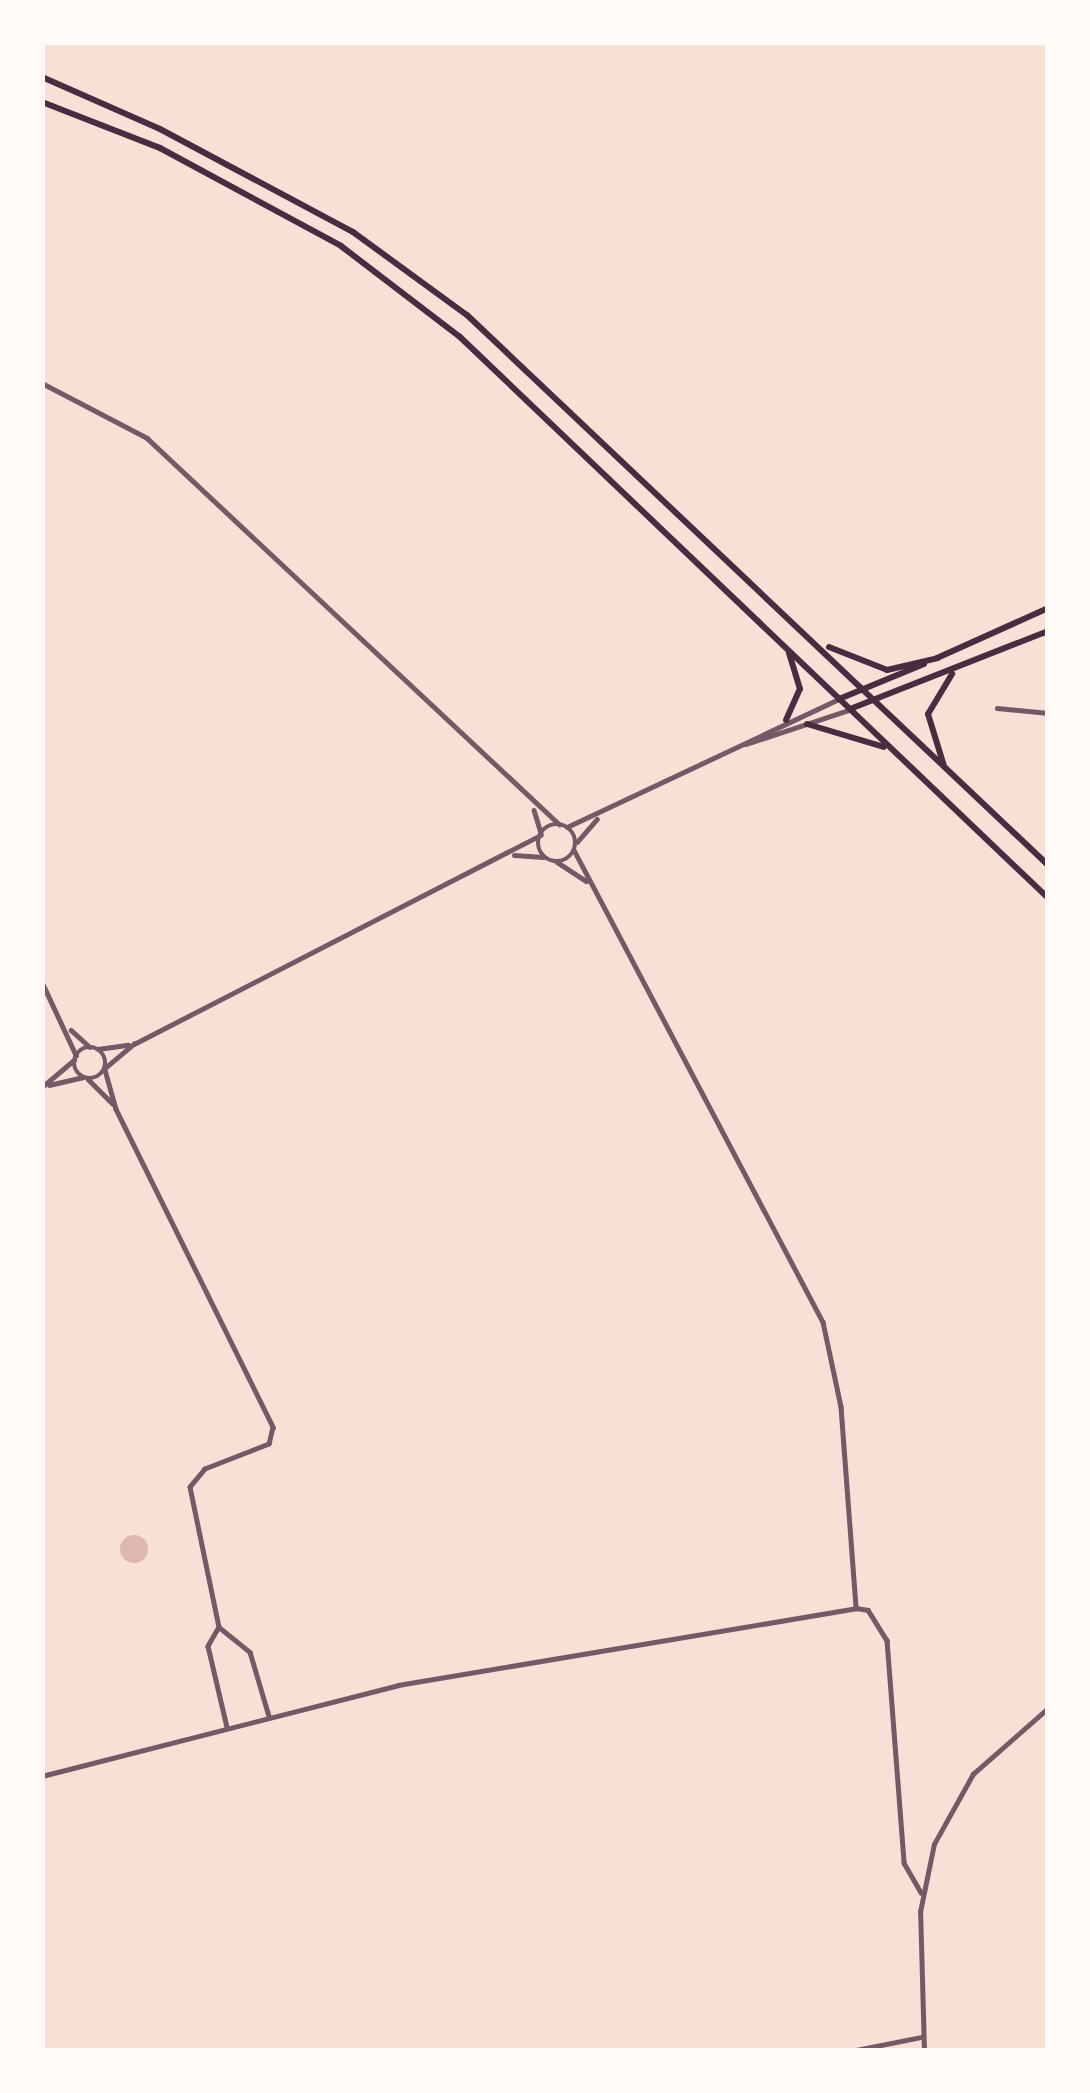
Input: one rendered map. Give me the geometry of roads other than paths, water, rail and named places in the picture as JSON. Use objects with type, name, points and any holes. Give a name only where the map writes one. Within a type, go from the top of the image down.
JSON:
[{"type":"main road","points":[[42,77],[179,139],[353,232],[421,279],[500,342],[1048,865]]},
{"type":"main road","points":[[42,102],[160,148],[341,246],[490,365],[1048,898]]},
{"type":"main road","points":[[839,699],[1048,608]]},
{"type":"main road","points":[[850,710],[952,674],[1048,632]]},
{"type":"main road","points":[[817,641],[887,670],[938,658]]},
{"type":"main road","points":[[787,720],[800,689],[788,650]]},
{"type":"main road","points":[[945,769],[928,714],[952,674]]},
{"type":"main road","points":[[807,724],[887,749]]},
{"type":"street","points":[[42,393],[46,385],[162,452],[531,806],[563,825],[590,885],[823,1322],[841,1407],[856,1608]]},
{"type":"street","points":[[43,1087],[105,1069],[134,1044],[502,858],[540,834],[601,815],[787,720],[839,699]]},
{"type":"street","points":[[997,708],[1048,713]]},
{"type":"street","points":[[729,750],[850,710]]},
{"type":"street","points":[[531,806],[545,858]]},
{"type":"street","points":[[557,862],[601,815]]},
{"type":"street","points":[[502,858],[545,858],[590,885]]},
{"type":"street","points":[[42,982],[67,1025],[90,1047],[134,1044]]},
{"type":"street","points":[[67,1025],[85,1078],[116,1108]]},
{"type":"street","points":[[43,1087],[90,1047]]},
{"type":"street","points":[[98,1049],[116,1108],[273,1427],[269,1444],[205,1469],[190,1487],[219,1627],[250,1652],[270,1716]]},
{"type":"street","points":[[42,1776],[398,1685],[856,1608],[868,1610],[887,1640],[904,1863],[921,1892]]},
{"type":"street","points":[[219,1627],[208,1646],[227,1727]]},
{"type":"street","points":[[924,2051],[921,1892],[962,1789],[1004,1742],[1048,1708]]},
{"type":"street","points":[[851,2051],[923,2037]]}]
